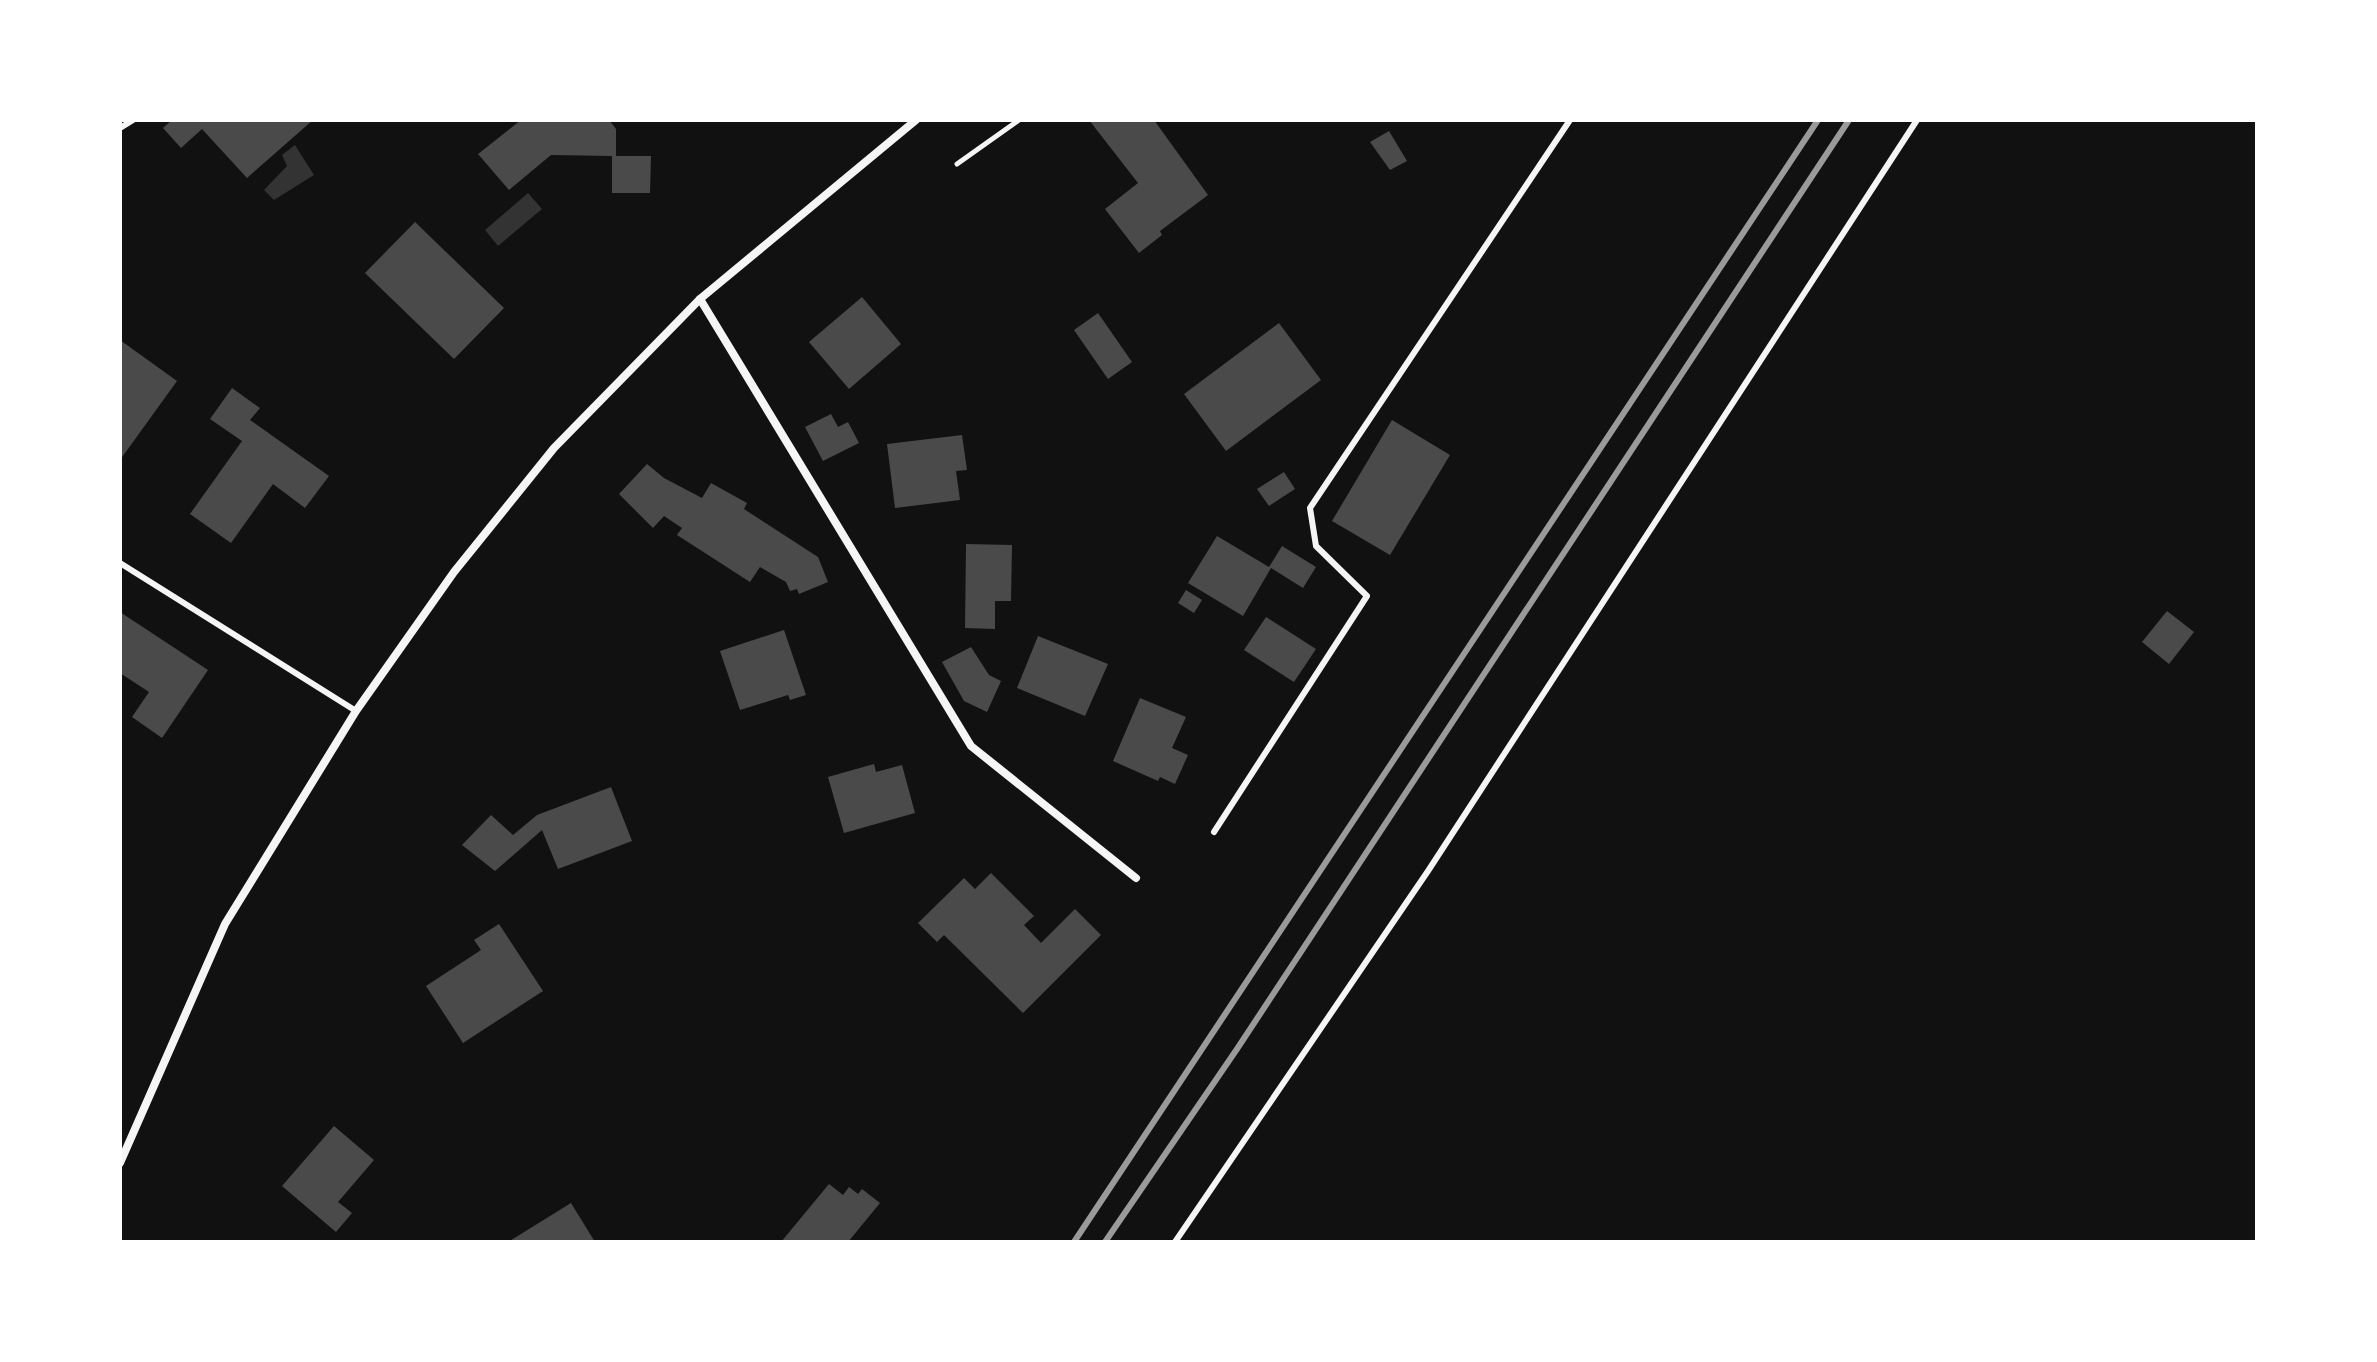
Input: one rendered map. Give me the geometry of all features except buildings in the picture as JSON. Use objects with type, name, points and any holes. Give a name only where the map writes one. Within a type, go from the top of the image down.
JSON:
[{"type":"street","points":[[120,1161],[225,924],[356,711],[454,572],[554,448],[700,299],[916,120]]},
{"type":"street","points":[[700,299],[971,746],[1136,878]]},
{"type":"lane","points":[[120,128],[133,120]]},
{"type":"lane","points":[[1214,832],[1367,596],[1316,546],[1310,508],[1570,120]]},
{"type":"lane","points":[[1175,1242],[1428,871],[1917,120]]},
{"type":"lane","points":[[120,563],[356,711]]},
{"type":"path","points":[[957,164],[1019,120]]},
{"type":"shaded area","points":[[295,145],[314,175],[274,200],[264,190],[287,166],[282,155]]},
{"type":"shaded area","points":[[528,193],[542,209],[498,246],[485,230]]},
{"type":"railway","points":[[1074,1242],[1818,120]]},
{"type":"railway","points":[[1105,1242],[1237,1049],[1849,120]]}]
